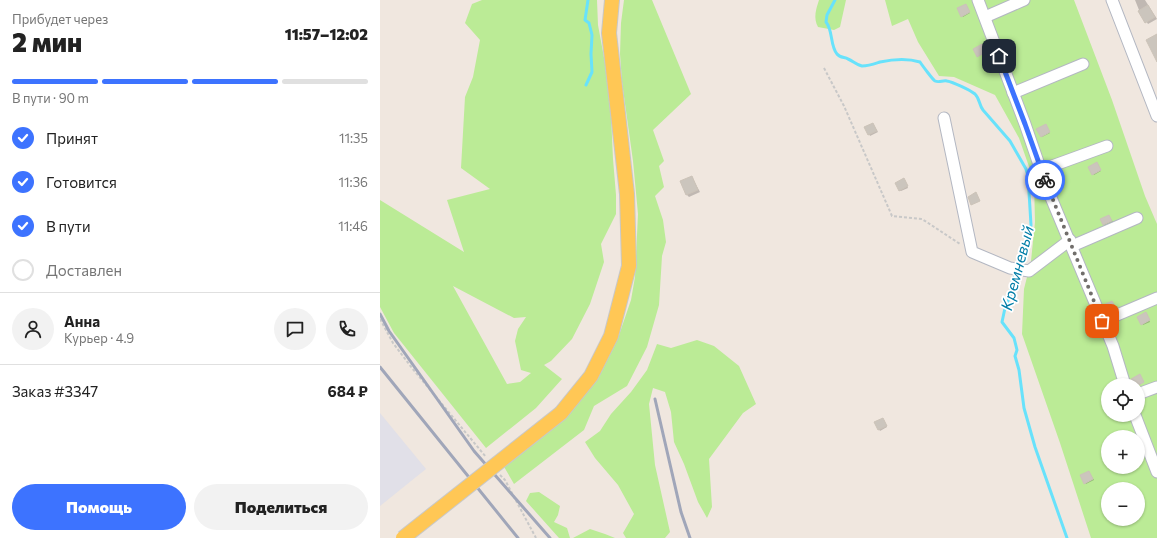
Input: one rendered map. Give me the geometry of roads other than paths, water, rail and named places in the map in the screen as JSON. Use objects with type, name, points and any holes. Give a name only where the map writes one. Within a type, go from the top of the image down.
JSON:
[{"type":"main road","points":[[403,538],[561,413],[591,376],[612,336],[629,266],[628,194],[610,33],[612,0]]},
{"type":"street","points":[[978,0],[1048,188],[1102,321],[1114,346],[1123,378]]},
{"type":"street","points":[[985,17],[1024,0]]},
{"type":"street","points":[[1112,0],[1155,104],[1157,116]]},
{"type":"street","points":[[1013,93],[1083,64]]},
{"type":"street","points":[[944,118],[972,252],[1010,268],[1029,271],[1071,243],[1137,218]]},
{"type":"street","points":[[1041,170],[1107,146]]},
{"type":"street","points":[[1102,321],[1157,298]]},
{"type":"street","points":[[1145,391],[1157,387]]},
{"type":"street","points":[[1138,422],[1157,472]]},
{"type":"waterway","points":[[586,85],[592,72],[592,35],[589,23],[585,20],[588,0]]},
{"type":"waterway","name":"Кремневый","points":[[835,0],[827,15],[826,22],[830,29],[833,47],[838,55],[862,66],[905,59],[920,62],[935,81],[946,81],[957,84],[975,94],[983,110],[1010,141],[1026,169],[1028,176],[1031,225],[1027,245],[1019,266]]},
{"type":"waterway","name":"Кремневый","points":[[1017,271],[1012,282],[1010,296],[1005,308],[1002,322],[1014,338],[1017,350],[1015,356],[1019,370],[1024,408],[1035,447],[1067,538]]},
{"type":"railway","points":[[380,314],[389,331],[474,451],[550,538]]},
{"type":"railway","points":[[380,367],[518,538]]},
{"type":"railway","points":[[655,399],[681,512],[690,538]]}]
